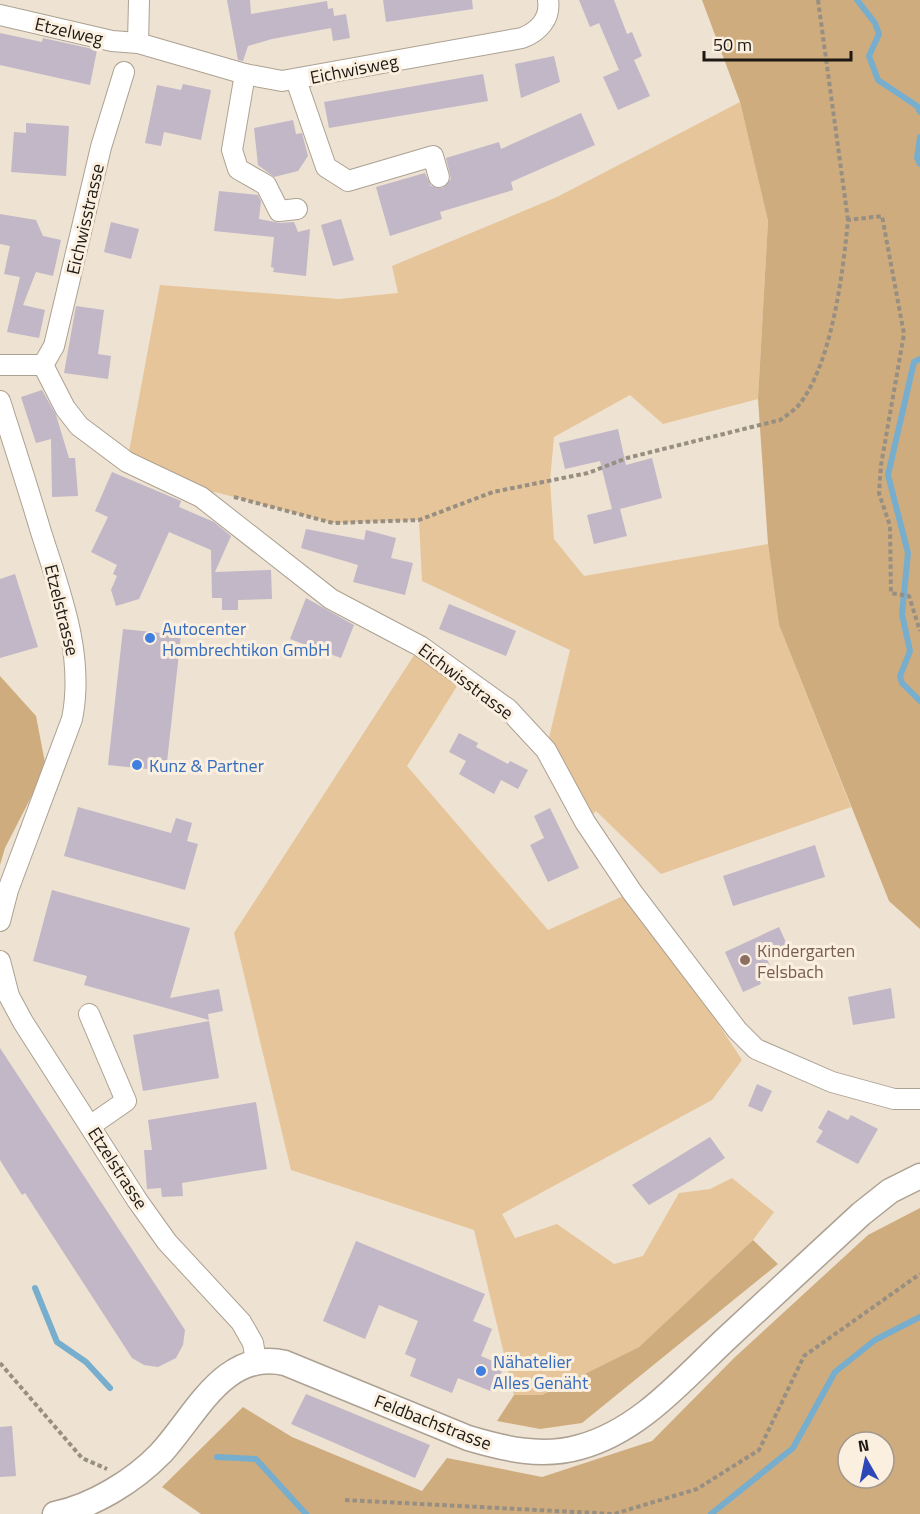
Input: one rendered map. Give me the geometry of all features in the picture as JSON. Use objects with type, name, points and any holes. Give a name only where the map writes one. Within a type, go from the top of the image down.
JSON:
[{"type":"main road","name":"Feldbachstrasse","points":[[55,1514],[88,1503],[138,1473],[160,1453],[225,1376],[238,1367],[256,1361],[285,1363],[468,1438],[497,1447],[527,1452],[580,1448],[610,1436],[655,1405],[861,1214],[890,1191],[920,1176]]},
{"type":"street","points":[[138,44],[139,0]]},
{"type":"street","name":"Eichwisweg","points":[[138,44],[245,74],[282,81],[296,80],[522,38],[534,33],[542,25],[549,7],[548,0]]},
{"type":"street","name":"Etzelweg","points":[[0,15],[112,41],[138,44]]},
{"type":"street","name":"Eichwisstrasse","points":[[124,72],[101,147],[54,346],[43,365],[65,408],[79,426],[127,462],[201,497],[331,598],[420,646],[508,709],[546,750],[585,822],[632,892],[737,1030],[756,1049],[832,1082],[894,1099],[920,1100]]},
{"type":"street","points":[[245,74],[232,150],[238,169],[266,185],[279,211],[297,209]]},
{"type":"street","points":[[296,80],[326,168],[348,180],[433,156],[440,177]]},
{"type":"street","points":[[0,365],[43,365]]},
{"type":"street","name":"Etzelstrasse","points":[[0,401],[68,622],[76,661],[76,693],[72,719],[8,890],[0,921]]},
{"type":"street","name":"Etzelstrasse","points":[[0,962],[9,996],[23,1022],[137,1200],[167,1242],[241,1322],[253,1343],[256,1361]]},
{"type":"street","points":[[89,1014],[126,1101],[90,1126]]},
{"type":"path","points":[[201,497],[215,492],[333,523],[419,520],[494,492],[588,473],[627,458],[715,434],[780,420],[797,406],[811,386],[827,342],[844,259],[848,220],[818,0]]},
{"type":"path","points":[[848,220],[882,216],[904,334],[889,410],[879,493],[890,526],[891,594],[909,596],[920,631]]},
{"type":"path","points":[[345,1500],[614,1514],[697,1489],[759,1450],[804,1356],[920,1274]]},
{"type":"path","points":[[0,1363],[82,1458],[116,1473]]},
{"type":"shaded area","points":[[702,0],[920,0],[920,929],[889,901],[779,625],[768,544],[758,399],[768,221],[740,102]]},
{"type":"shaded area","points":[[740,102],[768,221],[758,399],[663,424],[630,395],[554,437],[550,481],[554,539],[584,576],[768,544],[779,625],[851,807],[661,874],[596,811],[585,822],[546,750],[570,650],[422,581],[419,520],[333,523],[215,492],[201,497],[127,462],[160,285],[339,299],[398,293],[392,266],[557,197]]},
{"type":"shaded area","points":[[420,646],[464,675],[407,766],[548,930],[632,892],[742,1060],[712,1100],[502,1214],[515,1238],[557,1224],[614,1264],[643,1256],[679,1193],[710,1189],[732,1178],[774,1212],[753,1240],[639,1347],[542,1395],[514,1395],[474,1230],[291,1170],[234,933]]},
{"type":"shaded area","points":[[0,676],[36,716],[46,768],[5,848],[0,865]]},
{"type":"shaded area","points":[[920,1208],[920,1514],[201,1514],[162,1487],[243,1407],[292,1437],[422,1491],[447,1458],[542,1477],[652,1441],[734,1358],[868,1235]]},
{"type":"shaded area","points":[[753,1240],[778,1264],[582,1423],[540,1429],[497,1421],[514,1395],[542,1395],[639,1347]]},
{"type":"building","points":[[227,0],[250,0],[251,14],[327,1],[328,9],[333,8],[334,16],[346,14],[350,38],[333,41],[331,28],[272,39],[248,46],[243,61],[238,60]]},
{"type":"building","points":[[383,0],[472,0],[473,9],[386,22]]},
{"type":"building","points":[[579,0],[614,0],[627,34],[632,32],[642,56],[634,60],[650,96],[618,110],[603,77],[619,70],[599,23],[590,27]]},
{"type":"building","points":[[0,33],[42,42],[43,38],[97,50],[90,85],[0,65]]},
{"type":"building","points":[[554,56],[560,82],[521,98],[515,64]]},
{"type":"building","points":[[483,74],[488,101],[329,128],[324,102]]},
{"type":"building","points":[[183,84],[211,90],[201,140],[164,132],[161,146],[145,143],[157,85],[181,90]]},
{"type":"building","points":[[581,113],[595,145],[511,182],[513,190],[440,212],[442,219],[390,236],[376,187],[425,173],[431,186],[443,188],[451,179],[446,158],[499,142],[501,149]]},
{"type":"building","points":[[293,120],[296,134],[302,133],[308,156],[298,171],[274,177],[258,165],[254,128]]},
{"type":"building","points":[[26,123],[69,126],[66,176],[11,172],[14,132],[26,133]]},
{"type":"building","points":[[219,191],[258,195],[261,201],[259,219],[280,223],[294,222],[298,232],[310,229],[306,276],[273,272],[274,268],[271,267],[274,237],[214,231]]},
{"type":"building","points":[[0,214],[36,220],[43,236],[61,240],[53,276],[36,272],[23,305],[45,310],[39,338],[7,332],[20,277],[4,274],[10,246],[0,244]]},
{"type":"building","points":[[341,219],[354,260],[333,266],[321,225]]},
{"type":"building","points":[[111,222],[139,229],[131,259],[104,252]]},
{"type":"building","points":[[76,306],[104,310],[98,354],[111,356],[108,379],[64,373]]},
{"type":"building","points":[[42,390],[56,415],[69,458],[75,458],[78,496],[52,497],[51,439],[36,443],[21,397]]},
{"type":"building","points":[[618,429],[626,465],[652,458],[662,498],[620,509],[627,536],[594,544],[587,515],[612,509],[600,461],[565,469],[559,443]]},
{"type":"building","points":[[112,472],[181,501],[179,507],[214,522],[231,536],[215,572],[271,570],[272,599],[238,600],[238,610],[222,610],[222,598],[212,598],[211,550],[169,532],[139,599],[116,606],[111,590],[117,576],[113,574],[117,565],[91,552],[108,517],[95,511]]},
{"type":"building","points":[[306,529],[364,540],[366,530],[396,538],[391,558],[413,563],[405,595],[353,582],[358,565],[301,548]]},
{"type":"building","points":[[15,574],[38,647],[0,658],[0,579]]},
{"type":"building","points":[[306,598],[354,625],[341,658],[290,639]]},
{"type":"building","points":[[449,604],[516,631],[506,656],[439,629]]},
{"type":"building","points":[[123,629],[181,635],[166,771],[108,765]]},
{"type":"building","points":[[459,733],[478,743],[476,747],[508,764],[510,761],[528,770],[518,789],[501,780],[494,794],[459,774],[466,761],[449,752]]},
{"type":"building","points":[[78,807],[171,833],[176,818],[192,823],[187,841],[198,844],[185,890],[64,856]]},
{"type":"building","points":[[550,808],[579,868],[548,882],[530,845],[544,838],[534,816]]},
{"type":"building","points":[[815,845],[825,877],[733,906],[723,876]]},
{"type":"building","points":[[52,890],[190,928],[170,998],[219,989],[223,1011],[208,1014],[209,1020],[84,985],[87,976],[33,961]]},
{"type":"building","name":"Kindergarten Felsbach","points":[[779,927],[789,949],[766,958],[770,965],[756,971],[761,984],[743,992],[725,952]]},
{"type":"building","points":[[891,988],[895,1018],[853,1025],[848,997]]},
{"type":"building","points":[[209,1021],[219,1078],[143,1091],[133,1035]]},
{"type":"building","points":[[0,1048],[185,1330],[183,1345],[176,1358],[158,1367],[144,1365],[132,1358],[25,1193],[22,1195],[0,1160]]},
{"type":"building","points":[[757,1084],[772,1091],[762,1112],[748,1106]]},
{"type":"building","points":[[256,1102],[267,1169],[182,1183],[183,1196],[162,1197],[161,1188],[147,1189],[144,1150],[152,1150],[148,1120]]},
{"type":"building","points":[[828,1110],[848,1120],[851,1115],[878,1129],[858,1164],[816,1142],[823,1131],[818,1128]]},
{"type":"building","points":[[710,1137],[725,1158],[690,1181],[649,1205],[632,1185]]},
{"type":"building","points":[[356,1241],[485,1294],[473,1321],[492,1329],[481,1356],[504,1366],[493,1392],[458,1378],[452,1393],[410,1376],[416,1359],[405,1354],[418,1321],[379,1305],[365,1339],[323,1321]]},
{"type":"building","points":[[306,1394],[430,1445],[415,1478],[291,1424]]},
{"type":"building","points":[[12,1426],[16,1476],[0,1477],[0,1427]]},
{"type":"waterway","points":[[857,0],[875,23],[879,34],[869,56],[878,80],[917,106],[920,112]]},
{"type":"waterway","points":[[920,137],[917,158],[920,164]]},
{"type":"waterway","points":[[920,359],[914,362],[888,475],[908,553],[902,614],[910,651],[900,676],[902,683],[920,701]]},
{"type":"waterway","points":[[35,1288],[57,1342],[86,1362],[110,1388]]},
{"type":"waterway","points":[[711,1514],[793,1448],[835,1372],[875,1340],[920,1317]]},
{"type":"waterway","points":[[217,1457],[256,1459],[306,1514]]},
{"type":"place","name":"Autocenter Hombrechtikon GmbH","points":[[150,638]]},
{"type":"place","name":"Kunz & Partner","points":[[137,765]]},
{"type":"place","name":"Kindergarten Felsbach","points":[[745,960]]},
{"type":"place","name":"Nähatelier Alles Genäht","points":[[481,1371]]}]
